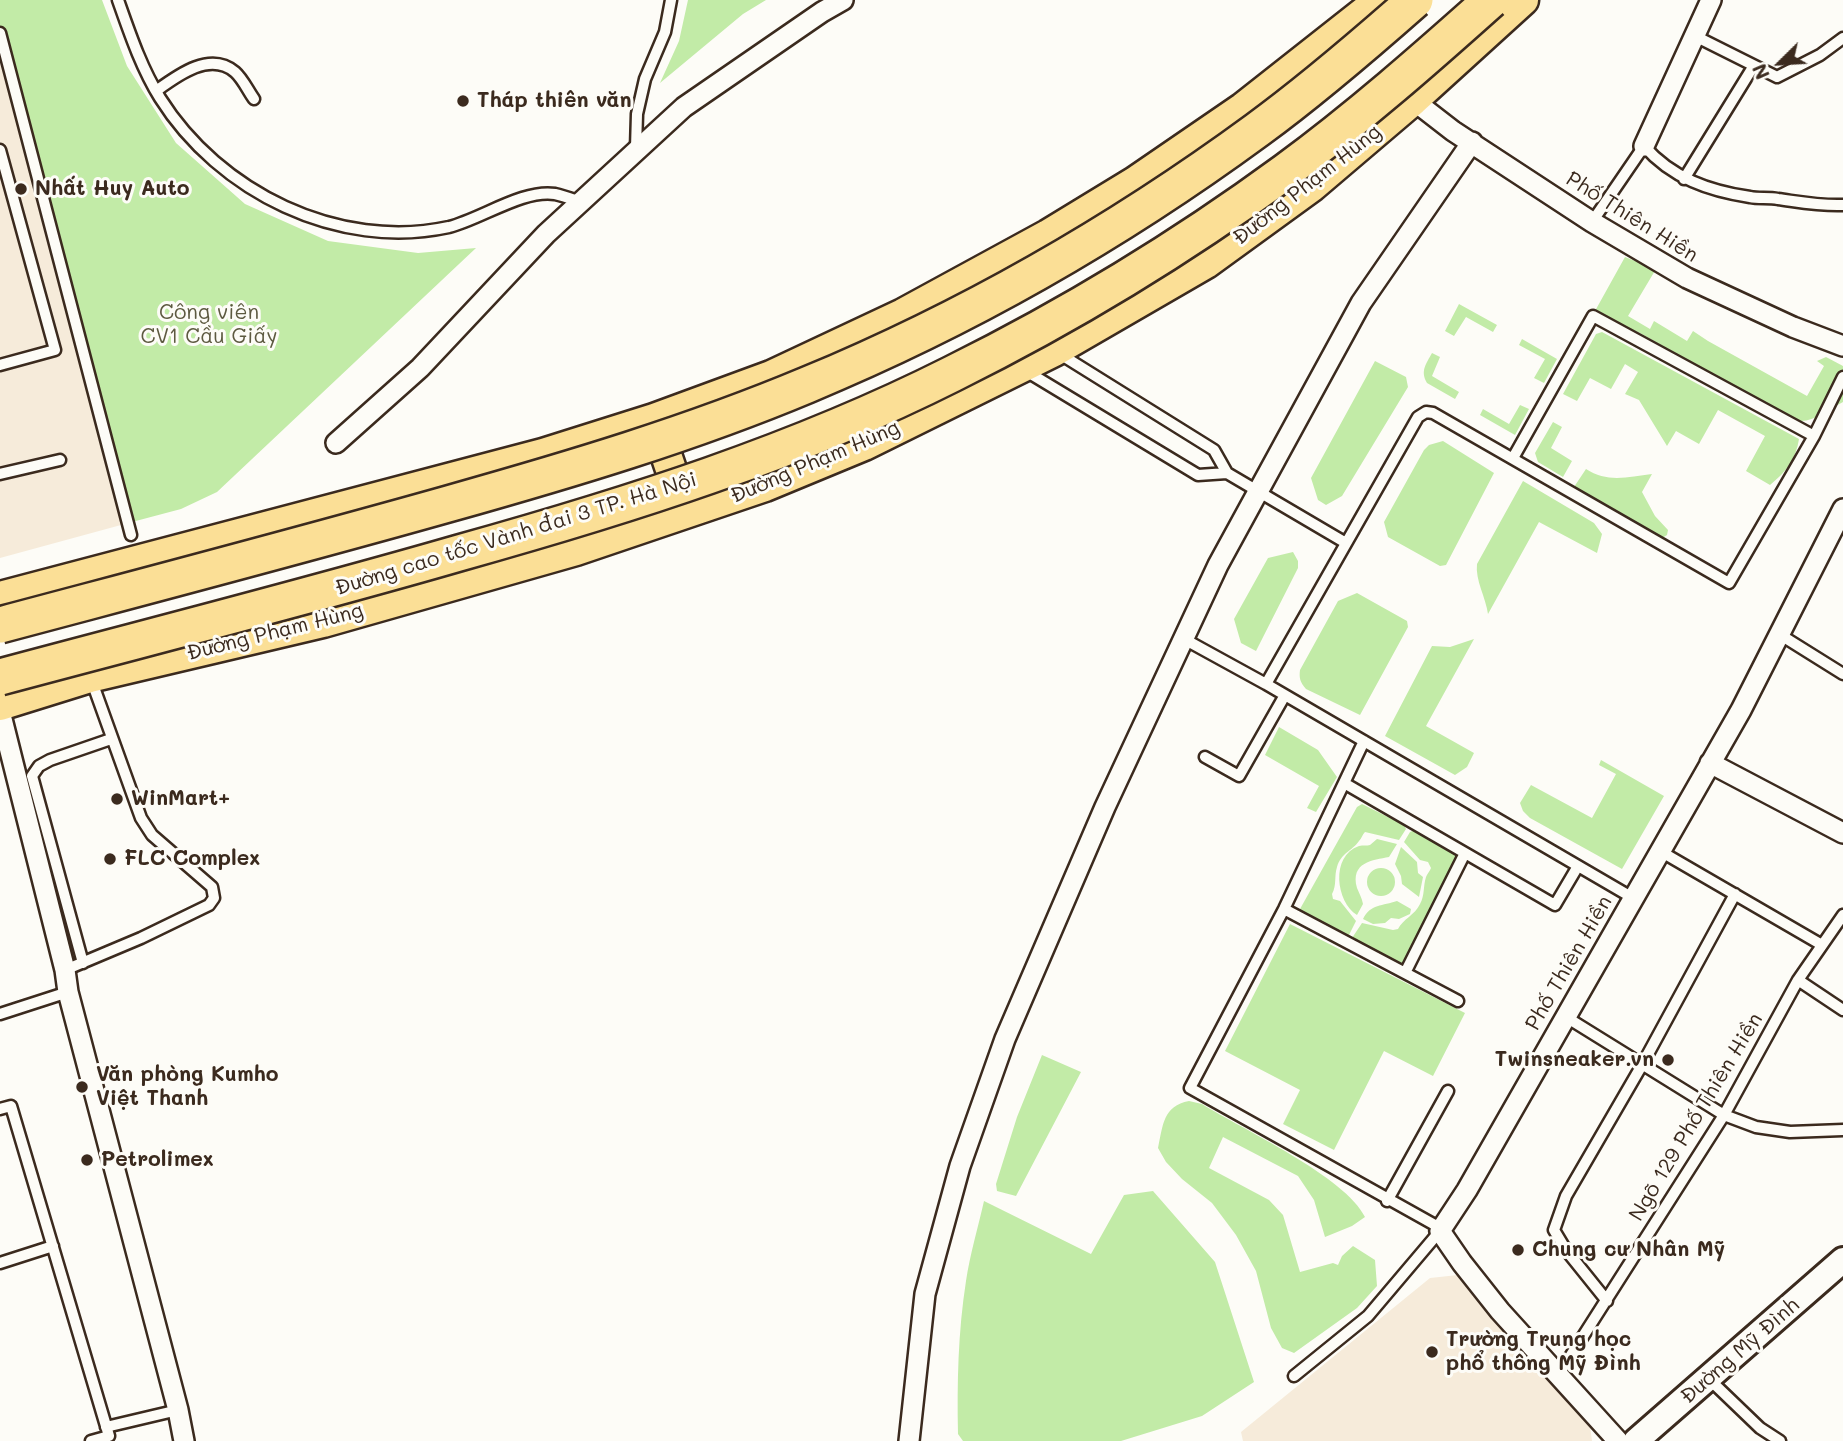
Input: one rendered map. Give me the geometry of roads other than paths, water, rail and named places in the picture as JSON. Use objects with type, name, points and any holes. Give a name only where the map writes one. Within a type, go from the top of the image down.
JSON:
[{"type":"highway","points":[[0,625],[344,534],[576,468],[692,429],[807,385],[941,324],[1046,268],[1156,200],[1259,128],[1415,0]]},
{"type":"highway","name":"Đường cao tốc Vành đai 3 TP. Hà Nội","points":[[0,677],[357,582],[590,516],[707,477],[826,431],[926,386],[1070,312],[1183,243],[1289,169],[1400,80],[1491,0]]},
{"type":"main road","points":[[0,597],[542,454],[653,419],[771,376],[902,314],[1048,235],[1135,181],[1243,108],[1380,0]]},
{"type":"main road","name":"Đường Phạm Hùng","points":[[0,705],[90,677],[323,622],[576,550],[765,486],[842,455],[1054,351],[1206,263],[1312,186],[1413,100],[1523,0]]},
{"type":"main road","points":[[653,419],[686,514]]},
{"type":"street","points":[[336,443],[420,368],[545,234],[684,107],[843,0]]},
{"type":"street","points":[[1644,146],[1711,0]]},
{"type":"street","name":"Phố Thiên Hiền","points":[[1413,100],[1592,222],[1686,278],[1793,327],[1843,345]]},
{"type":"street","points":[[909,1441],[925,1294],[960,1166],[1005,1039],[1105,807],[1218,565],[1361,303],[1472,142]]},
{"type":"street","name":"Phố Thiên Hiền","points":[[1440,1231],[1467,1190],[1741,710],[1843,509]]},
{"type":"street","points":[[0,711],[74,967],[68,992],[184,1441]]},
{"type":"street","points":[[1710,763],[1843,833]]},
{"type":"street","points":[[1440,1231],[1500,1311],[1618,1441]]},
{"type":"street","name":"Đường Mỹ Đình","points":[[1636,1441],[1843,1260]]},
{"type":"lane","points":[[118,0],[135,50],[156,91],[194,141],[240,181],[285,209],[333,225],[412,231],[449,226],[490,212],[517,199],[553,194],[581,202]]},
{"type":"lane","points":[[636,151],[637,114],[645,79],[665,32],[671,0]]},
{"type":"lane","points":[[0,33],[131,535]]},
{"type":"lane","points":[[1695,36],[1777,77],[1820,55],[1843,38]]},
{"type":"lane","points":[[156,91],[178,75],[199,66],[220,63],[236,73],[254,99]]},
{"type":"lane","points":[[1684,179],[1753,66]]},
{"type":"lane","points":[[1592,222],[1644,146],[1654,158],[1684,179],[1713,190],[1753,198],[1774,198],[1824,206],[1843,205]]},
{"type":"lane","points":[[0,150],[55,350],[0,365]]},
{"type":"lane","points":[[1513,458],[1593,316],[1814,436]]},
{"type":"lane","points":[[1054,351],[1214,450],[1227,472],[1346,543]]},
{"type":"lane","points":[[1020,367],[1198,475],[1227,472]]},
{"type":"lane","points":[[1266,684],[1418,417],[1426,412],[1433,412],[1729,583],[1814,436],[1843,377]]},
{"type":"lane","points":[[0,474],[60,460]]},
{"type":"lane","points":[[1779,634],[1843,674]]},
{"type":"lane","points":[[1184,639],[1633,898]]},
{"type":"lane","points":[[90,677],[145,826],[212,887],[214,898],[209,905],[74,967],[33,776],[38,766],[50,760],[111,739]]},
{"type":"lane","points":[[1205,757],[1239,776],[1285,695]]},
{"type":"lane","points":[[1294,1376],[1368,1316],[1440,1231],[1435,1225],[1190,1088],[1284,909],[1364,741]]},
{"type":"lane","points":[[1344,783],[1555,905],[1578,866]]},
{"type":"lane","points":[[1660,852],[1822,945]]},
{"type":"lane","points":[[1405,973],[1465,853]]},
{"type":"lane","points":[[1607,1301],[1566,1250],[1554,1230],[1566,1196],[1642,1065],[1735,894]]},
{"type":"lane","points":[[1284,909],[1458,1001]]},
{"type":"lane","name":"Ngõ 129 Phố Thiên Hiền","points":[[1559,1374],[1724,1115],[1798,980],[1843,915]]},
{"type":"lane","points":[[1798,980],[1843,1010]]},
{"type":"lane","points":[[0,1014],[68,992]]},
{"type":"lane","points":[[1566,1017],[1724,1115],[1756,1127],[1790,1132],[1843,1130]]},
{"type":"lane","points":[[1387,1200],[1448,1091]]},
{"type":"lane","points":[[0,1109],[11,1106],[109,1436],[91,1441]]},
{"type":"lane","points":[[0,1263],[53,1246]]},
{"type":"lane","points":[[1708,1378],[1760,1428],[1780,1441]]},
{"type":"lane","points":[[106,1427],[178,1410]]},
{"type":"place","name":"Tháp thiên văn","points":[[463,101]]},
{"type":"place","name":"Nhất Huy Auto","points":[[21,189]]},
{"type":"place","name":"WinMart+","points":[[117,799]]},
{"type":"place","name":"FLC Complex","points":[[110,859]]},
{"type":"place","name":"Twinsneaker.vn","points":[[1668,1060]]},
{"type":"place","name":"Văn phòng Kumho Việt Thanh","points":[[82,1087]]},
{"type":"place","name":"Petrolimex","points":[[87,1160]]},
{"type":"place","name":"Chung cư Nhân Mỹ","points":[[1518,1250]]},
{"type":"place","name":"Trường Trung học phổ thông Mỹ Đình","points":[[1432,1352]]},
{"type":"park label","name":"Công viên CV1 Cầu Giấy","points":[[209,325]]}]
